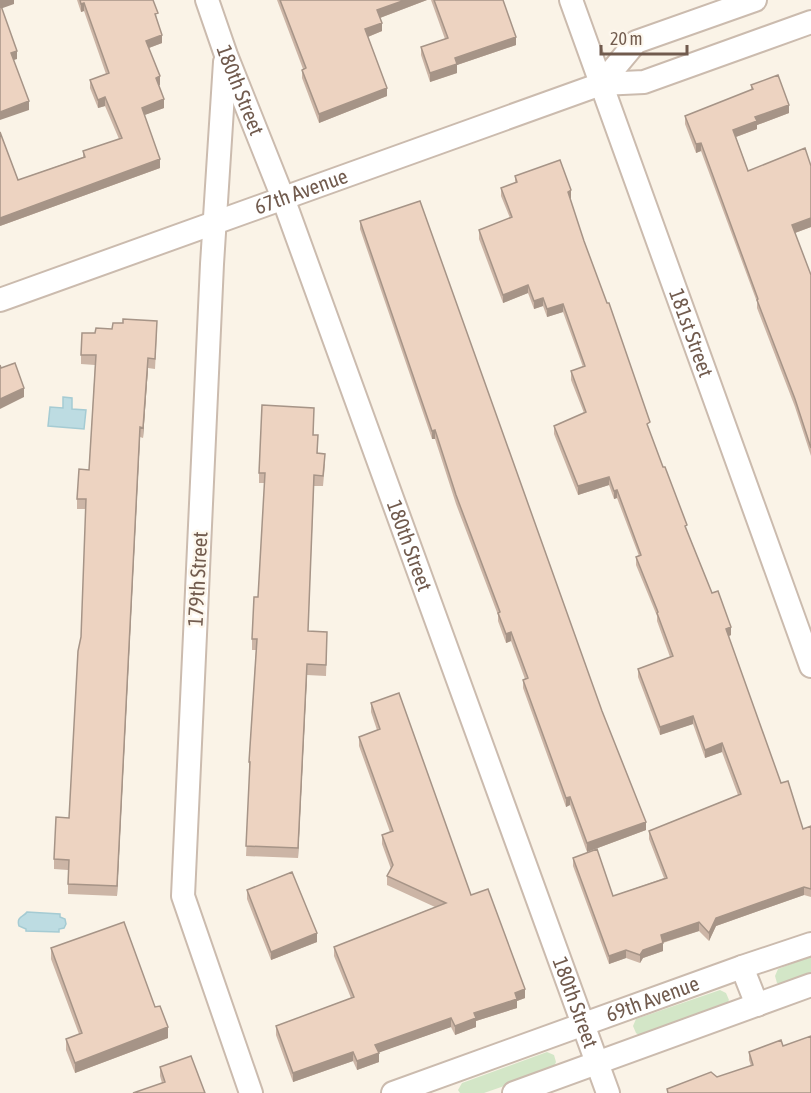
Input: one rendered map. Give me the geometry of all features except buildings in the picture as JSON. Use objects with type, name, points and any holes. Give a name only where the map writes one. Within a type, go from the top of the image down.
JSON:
[{"type":"street","name":"180th Street","points":[[207,0],[226,55],[283,198],[608,1093]]},
{"type":"street","name":"181st Street","points":[[571,0],[811,666]]},
{"type":"street","points":[[601,84],[636,42],[755,0]]},
{"type":"street","name":"67th Avenue","points":[[0,300],[601,84],[644,82],[811,22]]},
{"type":"street","name":"179th Street","points":[[226,55],[214,223],[183,896],[251,1093]]},
{"type":"street","name":"69th Avenue","points":[[393,1093],[432,1087],[583,1025],[811,944]]},
{"type":"street","points":[[742,967],[757,1005]]},
{"type":"street","name":"69th Avenue","points":[[514,1093],[811,985]]},
{"type":"green space","points":[[811,956],[811,976],[785,985],[777,983],[775,976],[778,969]]},
{"type":"green space","points":[[720,990],[726,993],[729,1000],[725,1007],[641,1037],[636,1033],[633,1026],[636,1019]]},
{"type":"green space","points":[[547,1052],[554,1055],[556,1062],[553,1069],[484,1093],[460,1093],[458,1090],[462,1083]]},
{"type":"water","points":[[63,397],[72,398],[72,409],[86,410],[84,429],[48,426],[50,407],[63,408]]},
{"type":"water","points":[[27,912],[60,914],[66,924],[64,928],[59,929],[59,932],[26,931],[18,923],[19,918]]}]
